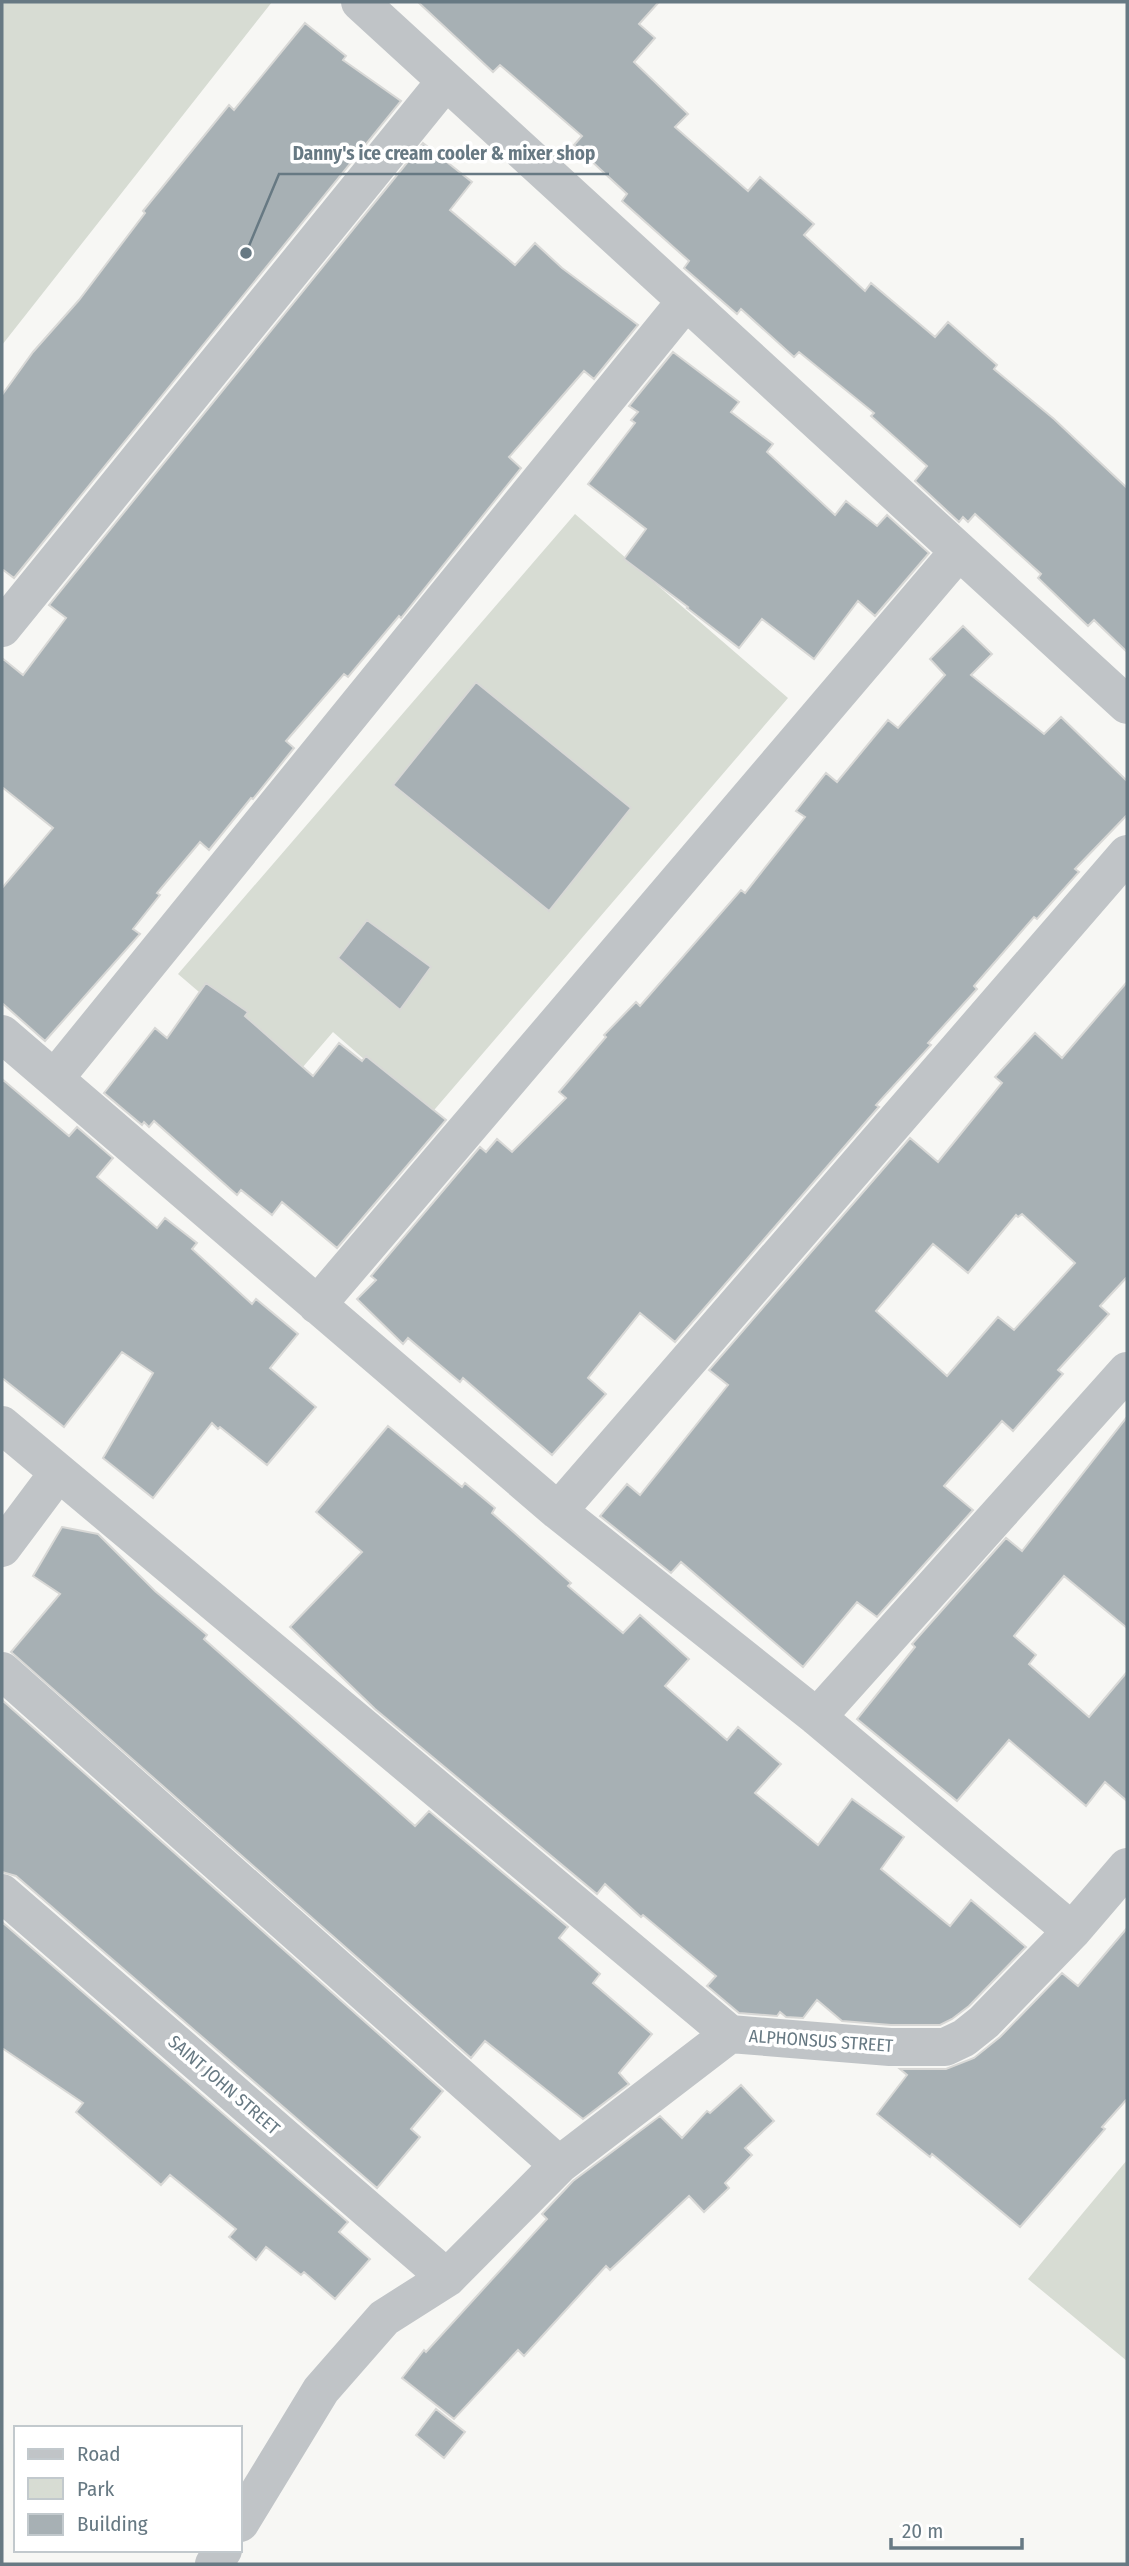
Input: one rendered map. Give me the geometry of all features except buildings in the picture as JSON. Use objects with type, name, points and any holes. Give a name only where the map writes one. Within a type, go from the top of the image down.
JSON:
[{"type":"street","points":[[360,2],[1127,705]]},
{"type":"street","points":[[2,628],[445,82]]},
{"type":"street","points":[[55,1078],[686,301]]},
{"type":"street","points":[[317,1305],[959,551]]},
{"type":"street","points":[[558,1511],[1127,854]]},
{"type":"street","points":[[2,1034],[558,1511],[817,1717],[1072,1931]]},
{"type":"street","points":[[817,1717],[1127,1371]]},
{"type":"street","points":[[2,1425],[730,2034]]},
{"type":"street","points":[[2,1548],[58,1473]]},
{"type":"street","points":[[2,1671],[559,2165]]},
{"type":"street","name":"ALPHONSUS STREET","points":[[242,2520],[313,2402],[335,2372],[384,2318],[447,2278],[559,2165],[730,2034],[890,2048],[945,2046],[964,2038],[984,2022],[1072,1931],[1127,1867]]},
{"type":"street","name":"SAINT JOHN STREET","points":[[2,1892],[447,2278]]},
{"type":"green space","points":[[2,2],[272,2],[2,345]]},
{"type":"green space","points":[[575,514],[788,698],[429,1116],[333,1032],[296,1075],[178,974]]},
{"type":"green space","points":[[1127,2160],[1127,2361],[1028,2279]]},
{"type":"place","name":"Danny's ice cream cooler & mixer shop","points":[[246,253]]}]
